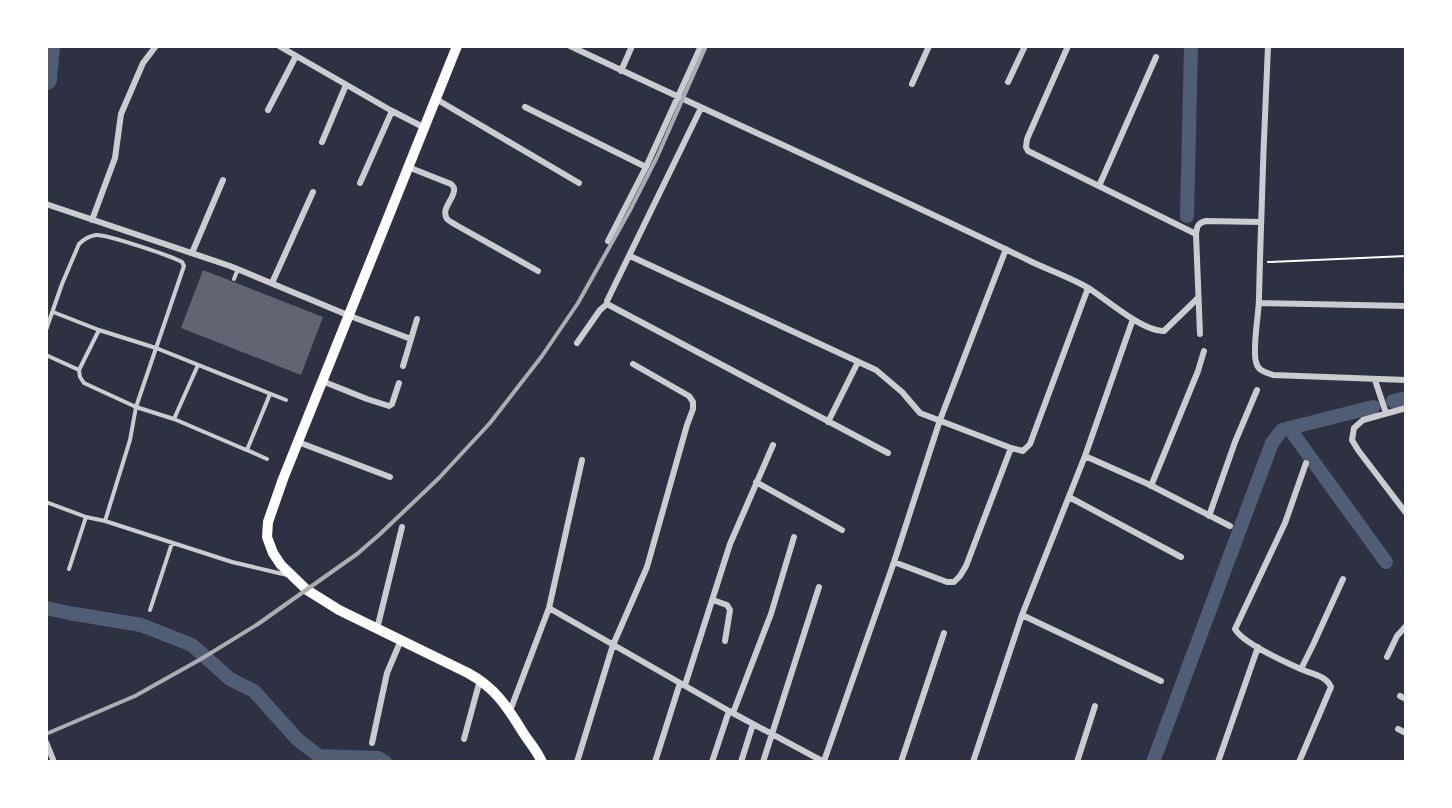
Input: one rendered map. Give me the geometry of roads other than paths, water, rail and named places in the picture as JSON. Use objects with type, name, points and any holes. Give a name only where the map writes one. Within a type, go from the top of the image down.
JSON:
[{"type":"main road","points":[[458,46],[283,479],[268,522],[267,537],[280,565],[307,590],[339,610],[481,680],[498,696],[510,712],[542,762]]},
{"type":"street","points":[[92,219],[115,158],[121,114],[143,63],[154,48],[146,46]]},
{"type":"street","points":[[279,46],[425,128]]},
{"type":"street","points":[[570,46],[1088,288],[1152,330],[1164,331],[1198,298]]},
{"type":"street","points":[[621,71],[632,46]]},
{"type":"street","points":[[608,241],[646,167],[701,46]]},
{"type":"street","points":[[912,84],[929,46]]},
{"type":"street","points":[[1008,82],[1025,46]]},
{"type":"street","points":[[1068,46],[1027,139],[1028,151],[1196,234]]},
{"type":"street","points":[[1268,46],[1256,363],[1261,371],[1273,375],[1406,380]]},
{"type":"street","points":[[268,110],[296,56]]},
{"type":"street","points":[[1099,186],[1156,57]]},
{"type":"street","points":[[322,142],[346,85]]},
{"type":"street","points":[[436,99],[579,183]]},
{"type":"street","points":[[525,107],[646,167]]},
{"type":"street","points":[[577,343],[600,310],[607,304],[701,108]]},
{"type":"street","points":[[360,183],[392,111]]},
{"type":"street","points":[[408,167],[454,187],[446,207],[447,219],[538,271]]},
{"type":"street","points":[[192,253],[223,180]]},
{"type":"street","points":[[272,284],[313,192]]},
{"type":"street","points":[[46,204],[238,269],[411,339]]},
{"type":"street","points":[[1200,334],[1197,227],[1206,221],[1261,222]]},
{"type":"street","points":[[549,608],[731,712],[824,761],[894,562],[940,420],[1006,249]]},
{"type":"street","points":[[630,256],[876,370],[902,392],[920,413],[1023,451],[1030,444],[1088,288]]},
{"type":"street","points":[[1259,303],[1406,306]]},
{"type":"street","points":[[607,304],[888,453]]},
{"type":"street","points":[[402,366],[417,319]]},
{"type":"street","points":[[973,762],[1022,615],[1084,456],[1133,319]]},
{"type":"street","points":[[1151,486],[1204,351]]},
{"type":"street","points":[[828,422],[858,362]]},
{"type":"street","points":[[577,762],[613,645],[647,567],[693,409],[693,402],[688,396],[633,364]]},
{"type":"street","points":[[1375,380],[1386,413]]},
{"type":"street","points":[[322,381],[389,406],[392,404],[399,383]]},
{"type":"street","points":[[1209,516],[1235,442],[1257,390]]},
{"type":"street","points":[[1406,408],[1363,420],[1354,429],[1352,440],[1406,513]]},
{"type":"street","points":[[298,442],[390,477]]},
{"type":"street","points":[[656,762],[713,600],[730,544],[773,445]]},
{"type":"street","points":[[894,562],[947,582],[954,582],[966,566],[1011,448]]},
{"type":"street","points":[[1084,456],[1151,486],[1230,526]]},
{"type":"street","points":[[510,712],[549,608],[582,460]]},
{"type":"street","points":[[1299,762],[1331,687],[1325,679],[1258,647],[1238,634],[1235,629],[1285,523],[1306,463]]},
{"type":"street","points":[[756,482],[842,530]]},
{"type":"street","points":[[1068,497],[1182,556]]},
{"type":"street","points":[[377,629],[402,527]]},
{"type":"street","points":[[712,762],[771,614],[794,537]]},
{"type":"street","points":[[1301,669],[1343,579]]},
{"type":"street","points":[[764,762],[819,587]]},
{"type":"street","points":[[713,600],[727,605],[730,610],[725,641]]},
{"type":"street","points":[[1022,615],[1161,681]]},
{"type":"street","points":[[1387,657],[1397,636],[1406,626]]},
{"type":"street","points":[[901,762],[944,633]]},
{"type":"street","points":[[372,743],[387,674],[400,640]]},
{"type":"street","points":[[1218,762],[1258,647]]},
{"type":"street","points":[[464,740],[481,680]]},
{"type":"street","points":[[1077,762],[1095,706]]},
{"type":"street","points":[[741,762],[753,724]]},
{"type":"street","points":[[1398,729],[1406,733]]},
{"type":"street","points":[[46,742],[54,762]]},
{"type":"lane","points":[[46,330],[79,244],[90,237],[98,235],[113,238],[178,260],[184,266],[136,406],[130,440],[105,522]]},
{"type":"lane","points":[[234,279],[238,269]]},
{"type":"lane","points":[[53,312],[99,330],[156,348],[286,400]]},
{"type":"lane","points":[[99,330],[79,370],[84,383],[267,459]]},
{"type":"lane","points":[[46,355],[79,370]]},
{"type":"lane","points":[[174,419],[198,365]]},
{"type":"lane","points":[[248,450],[270,394]]},
{"type":"lane","points":[[46,502],[86,517],[232,562],[293,577]]},
{"type":"lane","points":[[69,569],[86,517]]},
{"type":"lane","points":[[150,610],[172,543]]},
{"type":"waterway","points":[[46,79],[49,46]]},
{"type":"waterway","points":[[1187,216],[1191,46]]},
{"type":"waterway","points":[[1393,401],[1406,398]]},
{"type":"waterway","points":[[1153,762],[1272,443],[1282,430],[1373,407]]},
{"type":"waterway","points":[[1289,428],[1386,562]]},
{"type":"waterway","points":[[46,608],[141,625],[192,645],[230,679],[254,691],[297,739],[319,756],[378,758],[385,762]]},
{"type":"railway","points":[[46,734],[135,696],[258,624],[357,554],[439,478],[490,423],[542,356],[578,303],[657,157],[706,46]]}]
